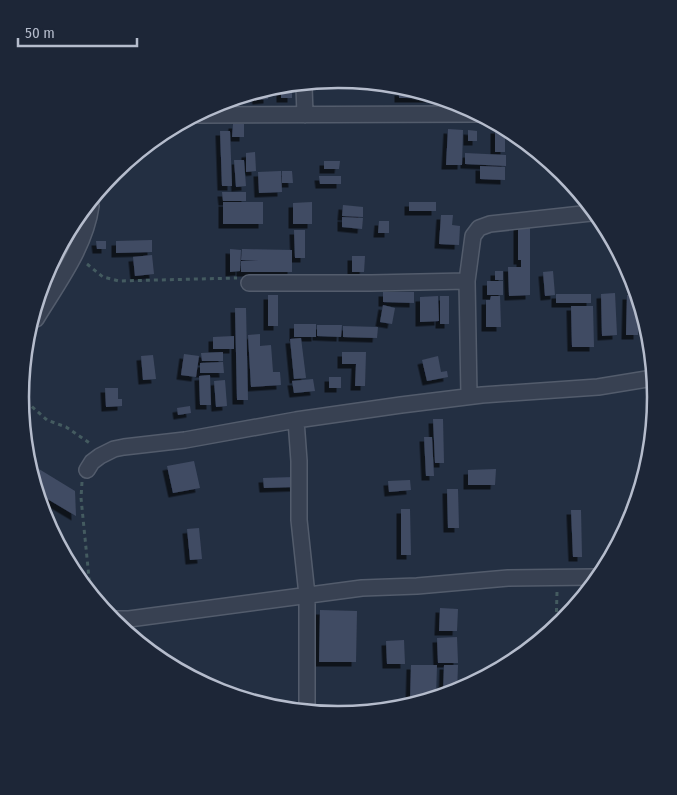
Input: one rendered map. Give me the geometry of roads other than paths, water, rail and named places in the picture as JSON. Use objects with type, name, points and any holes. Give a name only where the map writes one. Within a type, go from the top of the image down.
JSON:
[{"type":"street","points":[[304,89],[305,115]]},
{"type":"street","points":[[212,115],[461,113]]},
{"type":"street","points":[[468,396],[467,281],[473,236],[479,228],[490,224],[587,213]]},
{"type":"street","points":[[41,310],[75,253],[86,231],[89,214]]},
{"type":"street","points":[[249,283],[467,281]]},
{"type":"street","points":[[87,470],[92,462],[114,449],[185,440],[296,420],[468,396],[559,388],[598,387],[648,379]]},
{"type":"street","points":[[296,420],[300,520],[307,595],[307,706]]},
{"type":"street","points":[[121,619],[362,588],[424,586],[508,578],[591,577]]}]
